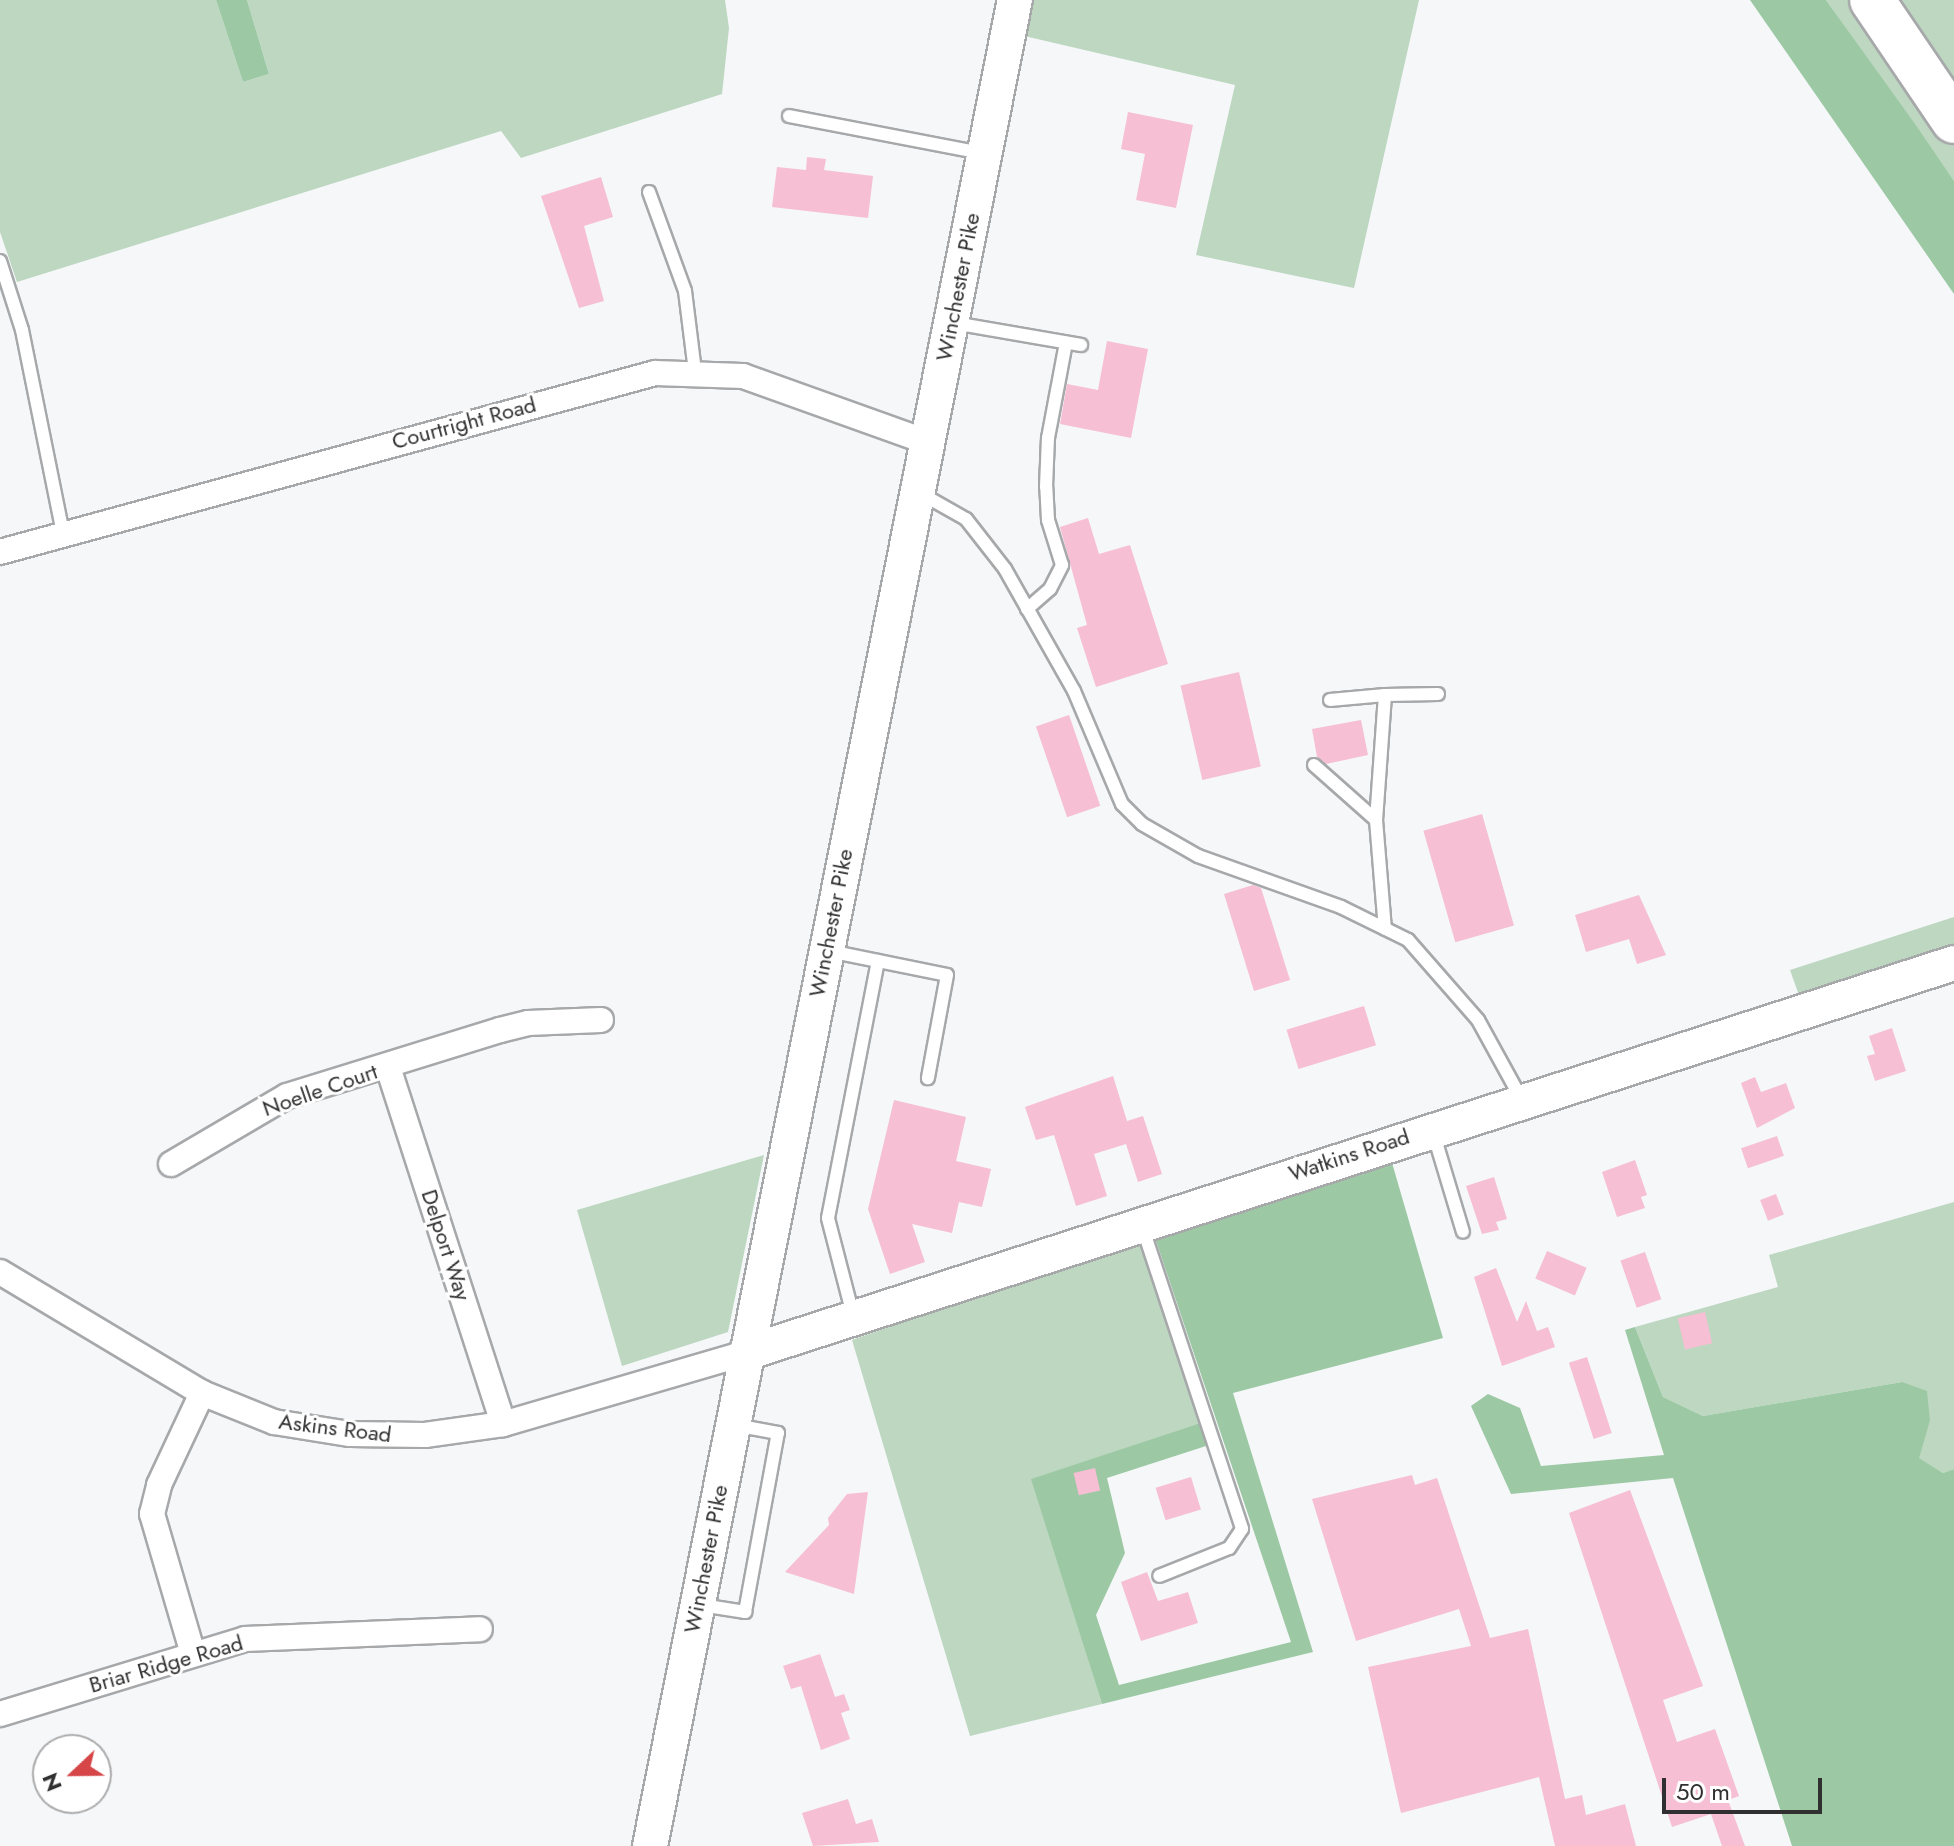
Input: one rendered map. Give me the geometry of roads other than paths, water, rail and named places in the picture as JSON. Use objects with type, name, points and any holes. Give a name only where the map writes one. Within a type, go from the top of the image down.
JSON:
[{"type":"highway","points":[[1872,0],[1954,121]]},
{"type":"main road","name":"Winchester Pike","points":[[650,1846],[1015,0]]},
{"type":"main road","name":"Watkins Road","points":[[746,1353],[1432,1129],[1954,963]]},
{"type":"street","name":"Courtright Road","points":[[0,552],[620,380],[695,371],[743,376],[800,393],[927,442]]},
{"type":"street","name":"Noelle Court","points":[[171,1164],[287,1096],[528,1023],[601,1020]]},
{"type":"street","name":"Delport Way","points":[[388,1067],[503,1424]]},
{"type":"street","name":"Askins Road","points":[[0,1272],[202,1393],[274,1422],[350,1434],[425,1435],[503,1424],[746,1353]]},
{"type":"street","points":[[193,1654],[152,1514],[159,1485],[202,1393]]},
{"type":"street","name":"Briar Ridge Road","points":[[0,1714],[193,1654],[278,1636],[480,1629]]},
{"type":"lane","points":[[789,116],[985,153]]},
{"type":"lane","points":[[649,192],[685,291],[695,371]]},
{"type":"lane","points":[[0,261],[22,330],[63,534]]},
{"type":"lane","points":[[951,322],[1081,345]]},
{"type":"lane","points":[[1027,609],[1050,589],[1062,565],[1048,520],[1046,487],[1054,397],[1066,343]]},
{"type":"lane","points":[[917,492],[966,519],[1027,609],[1074,691],[1122,804],[1142,824],[1198,856],[1267,878],[1385,929],[1431,961],[1478,1020],[1512,1074],[1522,1100]]},
{"type":"lane","points":[[1330,700],[1438,694]]},
{"type":"lane","points":[[1385,695],[1376,820],[1385,929]]},
{"type":"lane","points":[[1314,765],[1376,820]]},
{"type":"lane","points":[[826,950],[947,975],[928,1078]]},
{"type":"lane","points":[[854,1318],[828,1218],[878,961]]},
{"type":"lane","points":[[1432,1129],[1463,1232]]},
{"type":"lane","points":[[1141,1223],[1242,1529],[1229,1548],[1159,1576]]},
{"type":"lane","points":[[697,1604],[745,1612],[778,1433],[732,1425]]}]
